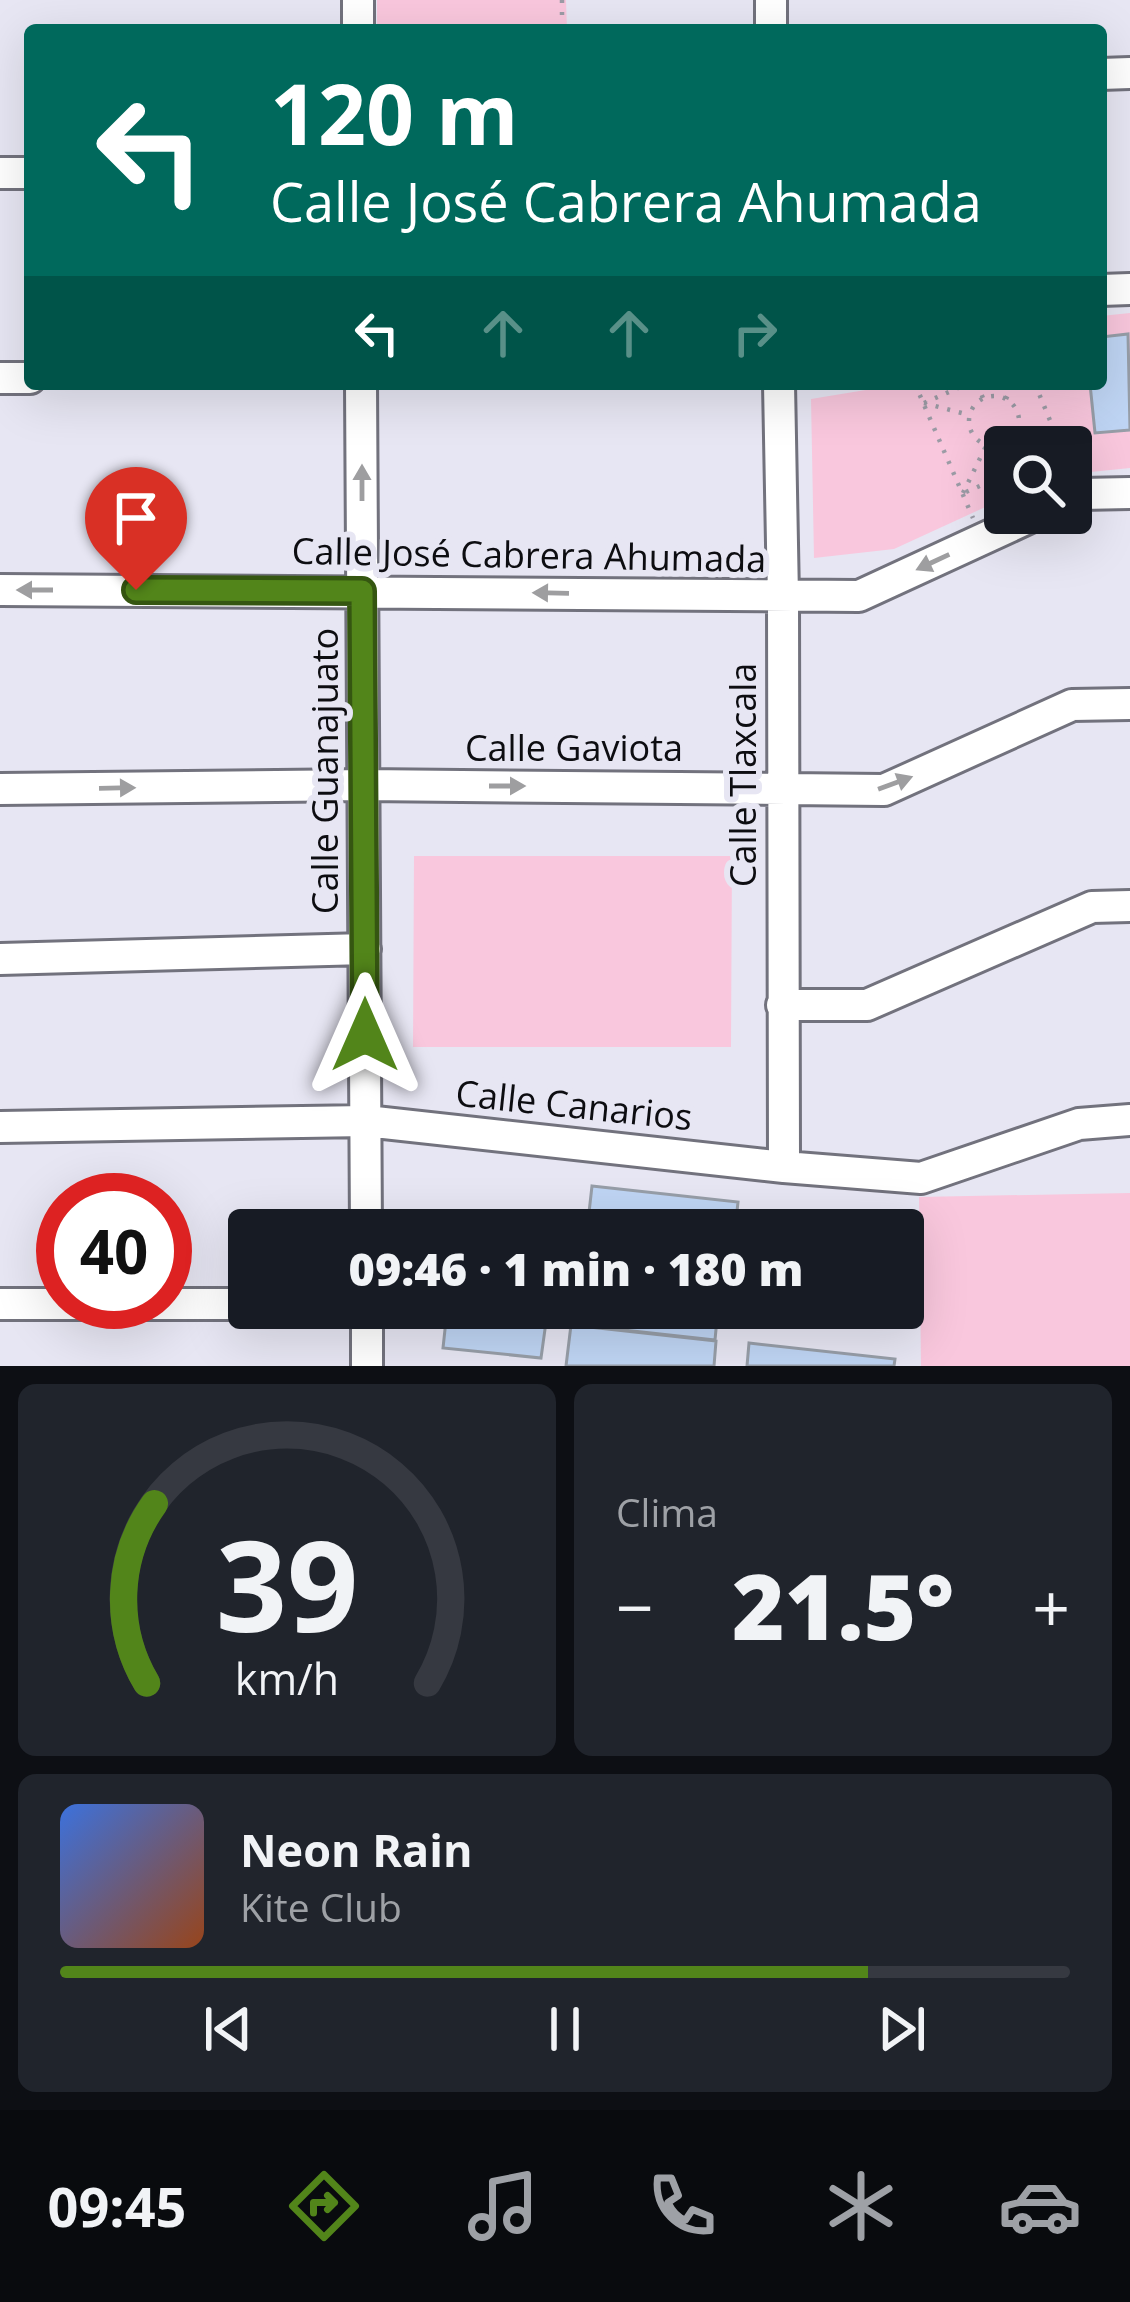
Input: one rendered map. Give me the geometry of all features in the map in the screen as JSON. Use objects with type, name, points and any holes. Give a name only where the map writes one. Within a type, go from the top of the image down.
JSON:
[{"type":"street","name":"Calle Guanajuato","points":[[361,390],[366,1209]]},
{"type":"street","name":"Calle Tlaxcala","points":[[779,390],[784,1167]]},
{"type":"street","points":[[1092,494],[1130,493]]},
{"type":"street","name":"Calle José Cabrera Ahumada","points":[[0,590],[859,596],[993,534]]},
{"type":"street","name":"Calle Gaviota","points":[[0,789],[365,785],[884,790],[1072,705],[1130,704]]},
{"type":"street","points":[[782,1005],[867,1005],[1092,907],[1130,906]]},
{"type":"street","points":[[0,958],[364,950]]},
{"type":"street","name":"Calle Canarios","points":[[0,1127],[366,1121],[921,1178],[1079,1124],[1130,1120]]},
{"type":"street","points":[[0,1304],[228,1304]]},
{"type":"street","points":[[367,1329],[368,1366]]},
{"type":"path","points":[[918,390],[982,539]]},
{"type":"path","points":[[924,403],[953,390]]},
{"type":"path","points":[[979,390],[982,398]]},
{"type":"path","points":[[1006,399],[1010,390]]},
{"type":"path","points":[[1037,390],[1050,426]]},
{"type":"path","points":[[982,398],[1006,399]]},
{"type":"path","points":[[982,398],[969,415],[972,435],[984,444]]},
{"type":"path","points":[[1006,399],[1019,418],[1018,426]]},
{"type":"path","points":[[924,403],[969,415]]},
{"type":"path","points":[[963,493],[984,450]]},
{"type":"path","points":[[963,493],[984,484]]},
{"type":"shaded area","points":[[377,0],[566,0],[567,24],[377,24]]},
{"type":"shaded area","points":[[1130,313],[1130,468],[1092,472],[1092,426],[984,426],[984,508],[894,549],[814,558],[811,399],[866,390],[1107,390],[1107,315]]},
{"type":"shaded area","points":[[414,856],[732,856],[731,1047],[413,1047]]},
{"type":"shaded area","points":[[1130,1193],[1130,1366],[921,1366],[924,1209],[919,1209],[919,1197]]},
{"type":"building","points":[[1128,334],[1130,430],[1095,433],[1091,390],[1107,390],[1107,336]]},
{"type":"building","points":[[592,1186],[738,1202],[737,1209],[589,1209]]},
{"type":"building","points":[[445,1329],[545,1329],[541,1358],[443,1348]]},
{"type":"building","points":[[571,1329],[716,1341],[714,1366],[566,1366]]},
{"type":"building","points":[[614,1329],[716,1329],[715,1340]]},
{"type":"building","points":[[749,1343],[895,1359],[894,1366],[747,1366]]},
{"type":"route","points":[[136,590],[362,591],[365,1035]]}]
